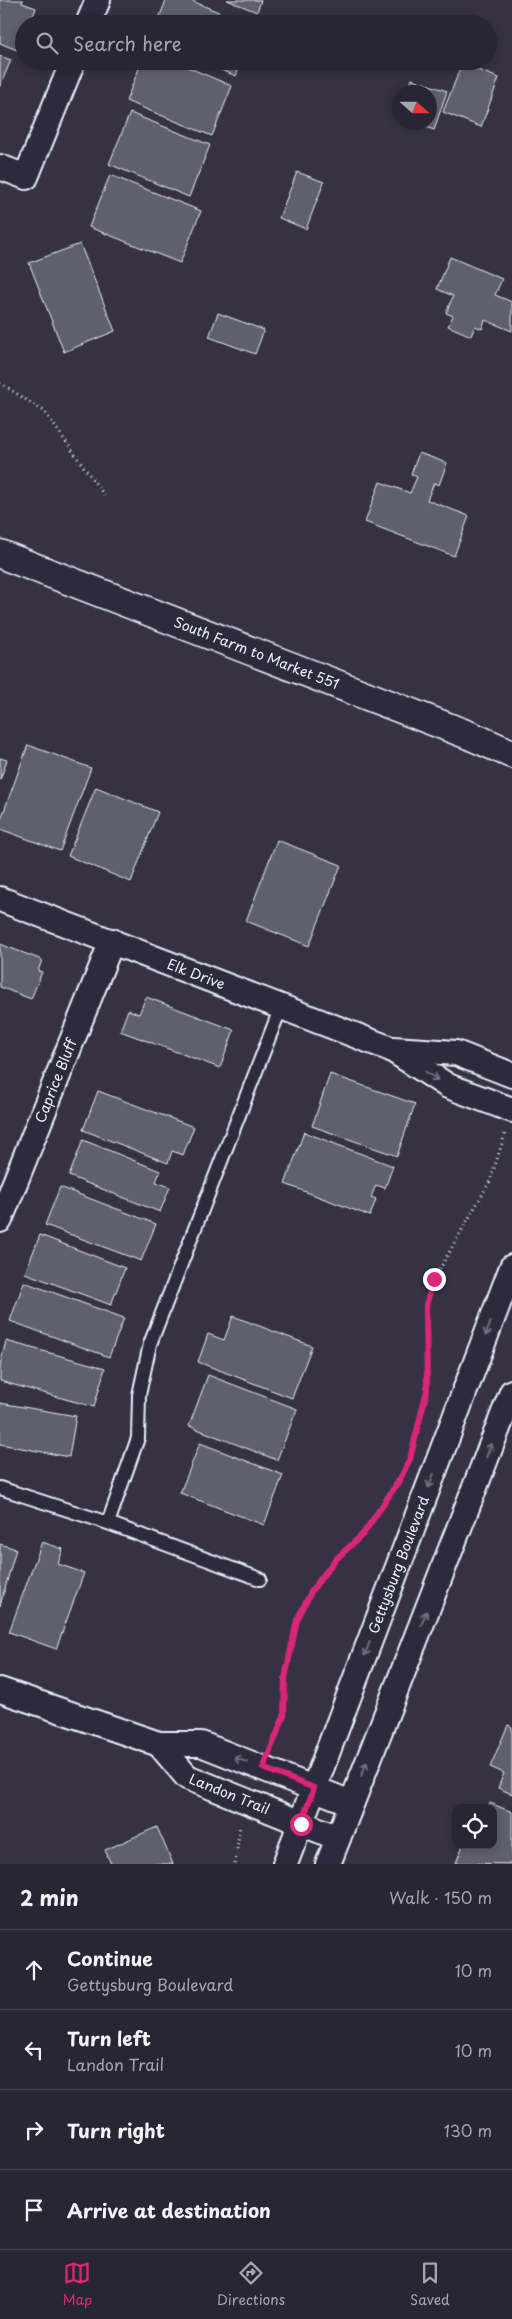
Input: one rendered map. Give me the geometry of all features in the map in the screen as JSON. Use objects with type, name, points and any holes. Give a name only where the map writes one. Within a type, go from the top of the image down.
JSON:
[{"type":"main road","name":"South Farm to Market 551","points":[[0,554],[471,736],[512,754]]},
{"type":"street","points":[[92,15],[98,0]]},
{"type":"street","points":[[0,167],[26,177],[69,70]]},
{"type":"street","name":"Elk Drive","points":[[0,899],[391,1049],[448,1086],[509,1121]]},
{"type":"street","name":"Caprice Bluff","points":[[0,1220],[112,942]]},
{"type":"street","name":"Elk Drive","points":[[391,1049],[456,1053],[512,1075]]},
{"type":"street","name":"Gettysburg Boulevard","points":[[286,1864],[512,1267]]},
{"type":"street","points":[[328,1864],[512,1392]]},
{"type":"street","points":[[0,1690],[159,1744],[201,1744],[351,1803]]},
{"type":"street","name":"Landon Trail","points":[[159,1744],[187,1777],[338,1838]]},
{"type":"lane","points":[[108,1523],[138,1438],[140,1394],[150,1344],[281,1007]]},
{"type":"lane","points":[[0,1488],[108,1523],[260,1579]]},
{"type":"path","points":[[0,383],[44,411],[106,498]]},
{"type":"path","points":[[410,1459],[427,1390],[426,1305],[434,1279],[490,1181],[509,1121]]},
{"type":"path","points":[[263,1768],[284,1716],[285,1678],[297,1620],[312,1590],[334,1561],[363,1534],[399,1481],[406,1466]]},
{"type":"path","points":[[235,1864],[240,1823],[249,1802]]},
{"type":"building","points":[[0,0],[23,0],[22,3],[36,8],[33,15],[15,15],[15,49],[0,43]]},
{"type":"building","points":[[166,0],[190,0],[226,15],[160,15]]},
{"type":"building","points":[[227,0],[261,0],[257,12]]},
{"type":"building","points":[[0,56],[11,60],[0,86]]},
{"type":"building","points":[[138,70],[194,70],[232,86],[212,136],[126,101]]},
{"type":"building","points":[[221,70],[238,70],[236,76]]},
{"type":"building","points":[[460,70],[478,70],[499,78],[481,127],[443,112]]},
{"type":"building","points":[[412,79],[430,85],[410,85]]},
{"type":"building","points":[[437,88],[447,91],[437,121]]},
{"type":"building","points":[[130,113],[210,145],[189,197],[109,164]]},
{"type":"building","points":[[297,172],[324,182],[306,229],[279,218]]},
{"type":"building","points":[[110,175],[201,211],[180,263],[89,227]]},
{"type":"building","points":[[80,244],[115,331],[64,352],[29,263]]},
{"type":"building","points":[[450,257],[502,279],[495,295],[512,302],[512,331],[485,320],[482,329],[475,326],[471,336],[448,326],[453,316],[446,313],[453,296],[437,289]]},
{"type":"building","points":[[218,313],[264,330],[255,354],[209,337]]},
{"type":"building","points":[[419,453],[447,463],[439,485],[434,483],[427,500],[469,516],[454,556],[365,522],[380,482],[410,493],[417,477],[411,474]]},
{"type":"building","points":[[28,745],[91,768],[60,851],[0,829],[0,822]]},
{"type":"building","points":[[0,758],[7,760],[0,780]]},
{"type":"building","points":[[96,787],[158,812],[131,882],[68,856]]},
{"type":"building","points":[[277,840],[341,865],[309,946],[246,921]]},
{"type":"building","points":[[0,944],[42,960],[38,971],[42,972],[31,999],[0,987]]},
{"type":"building","points":[[146,997],[234,1030],[220,1068],[120,1031],[128,1010],[139,1014]]},
{"type":"building","points":[[330,1074],[415,1104],[397,1156],[312,1126]]},
{"type":"building","points":[[98,1091],[194,1127],[183,1155],[172,1151],[168,1163],[83,1130]]},
{"type":"building","points":[[304,1132],[393,1166],[385,1188],[376,1185],[371,1197],[376,1199],[370,1216],[285,1184]]},
{"type":"building","points":[[83,1140],[160,1171],[156,1182],[170,1187],[160,1212],[69,1176]]},
{"type":"building","points":[[60,1187],[156,1224],[141,1261],[45,1225]]},
{"type":"building","points":[[40,1235],[125,1268],[111,1305],[25,1273]]},
{"type":"building","points":[[24,1282],[124,1318],[109,1357],[10,1321]]},
{"type":"building","points":[[233,1316],[312,1346],[292,1398],[198,1362],[208,1334],[224,1340]]},
{"type":"building","points":[[6,1341],[105,1368],[94,1407],[0,1381],[0,1365]]},
{"type":"building","points":[[208,1375],[297,1409],[277,1460],[189,1426]]},
{"type":"building","points":[[0,1403],[76,1416],[69,1457],[0,1444]]},
{"type":"building","points":[[200,1443],[283,1475],[264,1525],[180,1493]]},
{"type":"building","points":[[42,1542],[63,1549],[58,1564],[84,1573],[56,1649],[9,1632]]},
{"type":"building","points":[[0,1544],[16,1549],[0,1606]]},
{"type":"building","points":[[508,1725],[512,1727],[512,1794],[498,1788],[504,1773],[490,1767]]},
{"type":"building","points":[[497,1806],[512,1812],[512,1864],[456,1863],[461,1849],[497,1849]]},
{"type":"building","points":[[157,1827],[173,1864],[111,1864],[105,1850]]},
{"type":"route","points":[[301,1824],[314,1788],[263,1768],[284,1716],[285,1678],[297,1620],[312,1590],[334,1561],[363,1534],[399,1481],[410,1459],[427,1390],[426,1305],[434,1279]]}]
